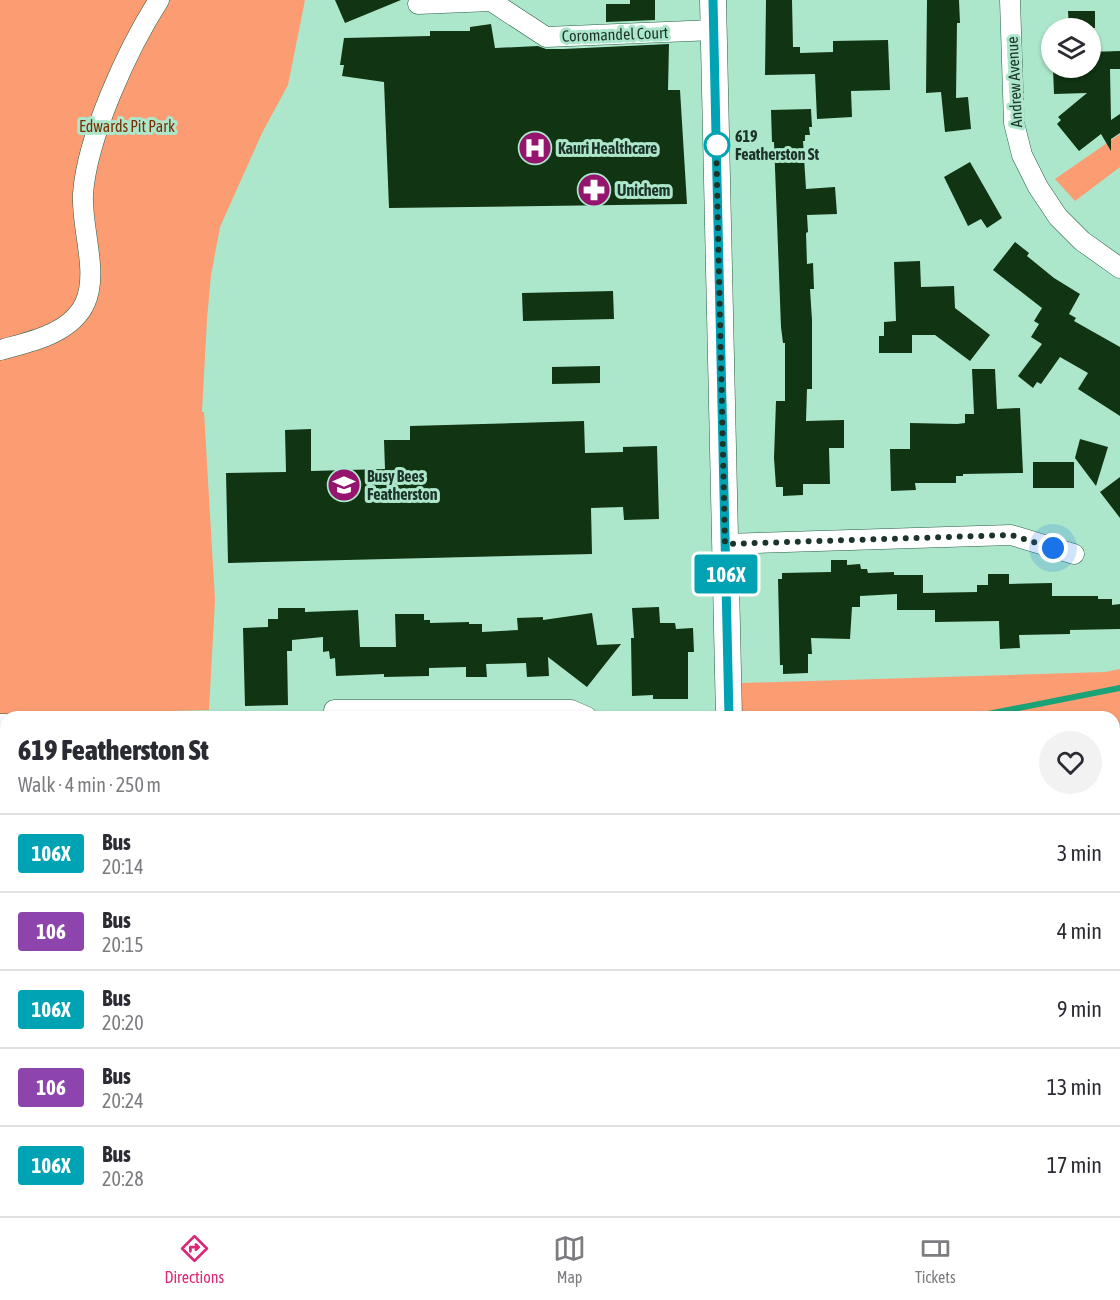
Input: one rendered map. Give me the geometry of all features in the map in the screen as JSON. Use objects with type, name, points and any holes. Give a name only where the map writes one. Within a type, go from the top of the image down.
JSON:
[{"type":"main road","points":[[713,0],[729,711]]},
{"type":"street","points":[[0,350],[49,336],[74,319],[85,305],[90,286],[83,195],[91,149],[126,61],[159,0]]},
{"type":"street","name":"Coromandel Court","points":[[418,4],[491,0],[546,37],[714,30]]},
{"type":"street","name":"Andrew Avenue","points":[[1010,0],[1014,123],[1022,155],[1038,188],[1058,217],[1082,242],[1120,268]]},
{"type":"street","points":[[725,544],[1011,535],[1074,554]]},
{"type":"street","points":[[334,710],[573,711]]},
{"type":"green space","name":"Edwards Pit Park","points":[[0,0],[305,0],[288,85],[262,133],[220,227],[211,275],[202,412],[204,412],[215,600],[209,710],[0,711]]},
{"type":"green space","points":[[1120,134],[1120,167],[1075,201],[1055,179]]},
{"type":"green space","points":[[1120,669],[1120,711],[742,711],[742,683],[1105,672]]},
{"type":"building","points":[[335,0],[401,0],[345,23]]},
{"type":"building","points":[[630,0],[655,0],[655,20],[606,22],[606,4],[630,4]]},
{"type":"building","points":[[766,0],[792,0],[793,47],[800,47],[800,53],[833,52],[833,41],[888,40],[890,90],[851,91],[852,117],[817,119],[815,74],[765,75]]},
{"type":"building","points":[[927,0],[959,0],[956,98],[968,97],[971,129],[945,132],[941,92],[926,93]]},
{"type":"building","points":[[1068,11],[1095,11],[1095,18],[1068,18]]},
{"type":"building","name":"Kauri Healthcare","points":[[491,24],[495,48],[538,46],[546,49],[563,49],[669,44],[668,90],[680,90],[687,204],[389,208],[384,82],[342,76],[344,65],[340,65],[344,38],[430,36],[430,31],[470,31],[470,27]]},
{"type":"building","points":[[1120,51],[1120,69],[1110,69],[1111,120],[1120,114],[1120,133],[1111,139],[1111,151],[1101,134],[1079,151],[1057,124],[1061,120],[1058,117],[1087,93],[1054,94],[1053,78],[1101,78],[1101,52]]},
{"type":"building","points":[[811,109],[810,135],[805,135],[805,141],[803,141],[806,189],[835,187],[837,214],[807,215],[807,264],[813,263],[814,289],[810,289],[812,389],[807,389],[806,421],[844,420],[844,448],[829,448],[830,484],[803,484],[803,495],[783,496],[783,487],[776,487],[774,458],[776,401],[785,401],[785,343],[783,343],[781,327],[771,110]]},
{"type":"building","points":[[970,162],[1002,218],[987,228],[981,219],[968,226],[944,177]]},
{"type":"building","points":[[1015,242],[1029,253],[1027,256],[1054,278],[1080,294],[1069,314],[1076,318],[1074,321],[1120,347],[1120,416],[1078,389],[1088,373],[1060,357],[1041,384],[1037,382],[1033,388],[1018,376],[1042,344],[1031,337],[1039,324],[1034,321],[1042,308],[993,270]]},
{"type":"building","points":[[920,261],[921,287],[954,286],[955,308],[990,335],[970,361],[935,335],[912,335],[912,353],[879,353],[879,336],[884,336],[884,322],[896,321],[894,262]]},
{"type":"building","points":[[613,291],[614,319],[523,321],[522,293]]},
{"type":"building","points":[[600,366],[600,383],[552,384],[552,367]]},
{"type":"building","points":[[972,369],[995,369],[997,409],[1020,408],[1023,473],[963,474],[963,476],[956,476],[956,483],[915,483],[916,490],[891,491],[890,449],[910,449],[910,423],[965,423],[965,414],[974,414]]},
{"type":"building","points":[[584,421],[585,453],[623,452],[623,447],[657,446],[659,519],[624,520],[623,507],[591,508],[592,554],[228,563],[226,473],[286,472],[285,430],[311,429],[311,471],[385,469],[384,440],[410,440],[410,426]]},
{"type":"building","points":[[1080,439],[1108,447],[1096,486],[1075,458]]},
{"type":"building","points":[[1033,462],[1074,462],[1074,488],[1033,488]]},
{"type":"building","points":[[1120,477],[1120,518],[1100,492]]},
{"type":"building","points":[[831,560],[847,560],[847,565],[860,564],[861,569],[867,569],[868,573],[894,572],[894,575],[923,575],[923,593],[977,592],[977,585],[988,585],[988,574],[1009,574],[1009,584],[1052,583],[1052,596],[1098,596],[1098,599],[1112,599],[1112,605],[1120,604],[1120,629],[1070,630],[1070,634],[1019,635],[1020,648],[1000,649],[999,621],[935,622],[935,610],[897,610],[897,594],[860,596],[860,607],[852,607],[850,639],[811,638],[812,654],[808,654],[808,673],[783,674],[783,665],[780,665],[778,579],[782,579],[782,573],[831,572]]},
{"type":"building","points":[[659,607],[660,623],[675,623],[676,629],[693,628],[694,652],[688,652],[688,699],[653,699],[653,695],[632,696],[631,638],[634,638],[632,608]]},
{"type":"building","points":[[278,608],[305,608],[305,612],[358,610],[360,647],[396,647],[395,614],[424,614],[424,620],[430,620],[430,623],[482,624],[482,632],[518,630],[517,618],[543,617],[543,620],[592,613],[597,645],[621,644],[587,687],[548,657],[549,676],[527,677],[526,663],[486,664],[487,677],[466,677],[466,667],[429,668],[429,676],[384,677],[384,674],[336,676],[335,658],[330,659],[329,651],[323,652],[323,637],[292,640],[292,651],[287,651],[288,705],[245,706],[243,628],[268,627],[268,619],[278,619]]},
{"type":"waterway","points":[[1003,711],[1120,688]]},
{"type":"bus line","name":"106X","points":[[713,0],[729,711]]},
{"type":"place","name":"619 Featherston St","points":[[717,145]]},
{"type":"place","name":"Kauri Healthcare","points":[[535,148]]},
{"type":"place","name":"Unichem","points":[[594,190]]},
{"type":"place","name":"Busy Bees Featherston","points":[[344,485]]},
{"type":"route","points":[[717,145],[716,138],[725,544],[1011,535],[1053,548]]}]
